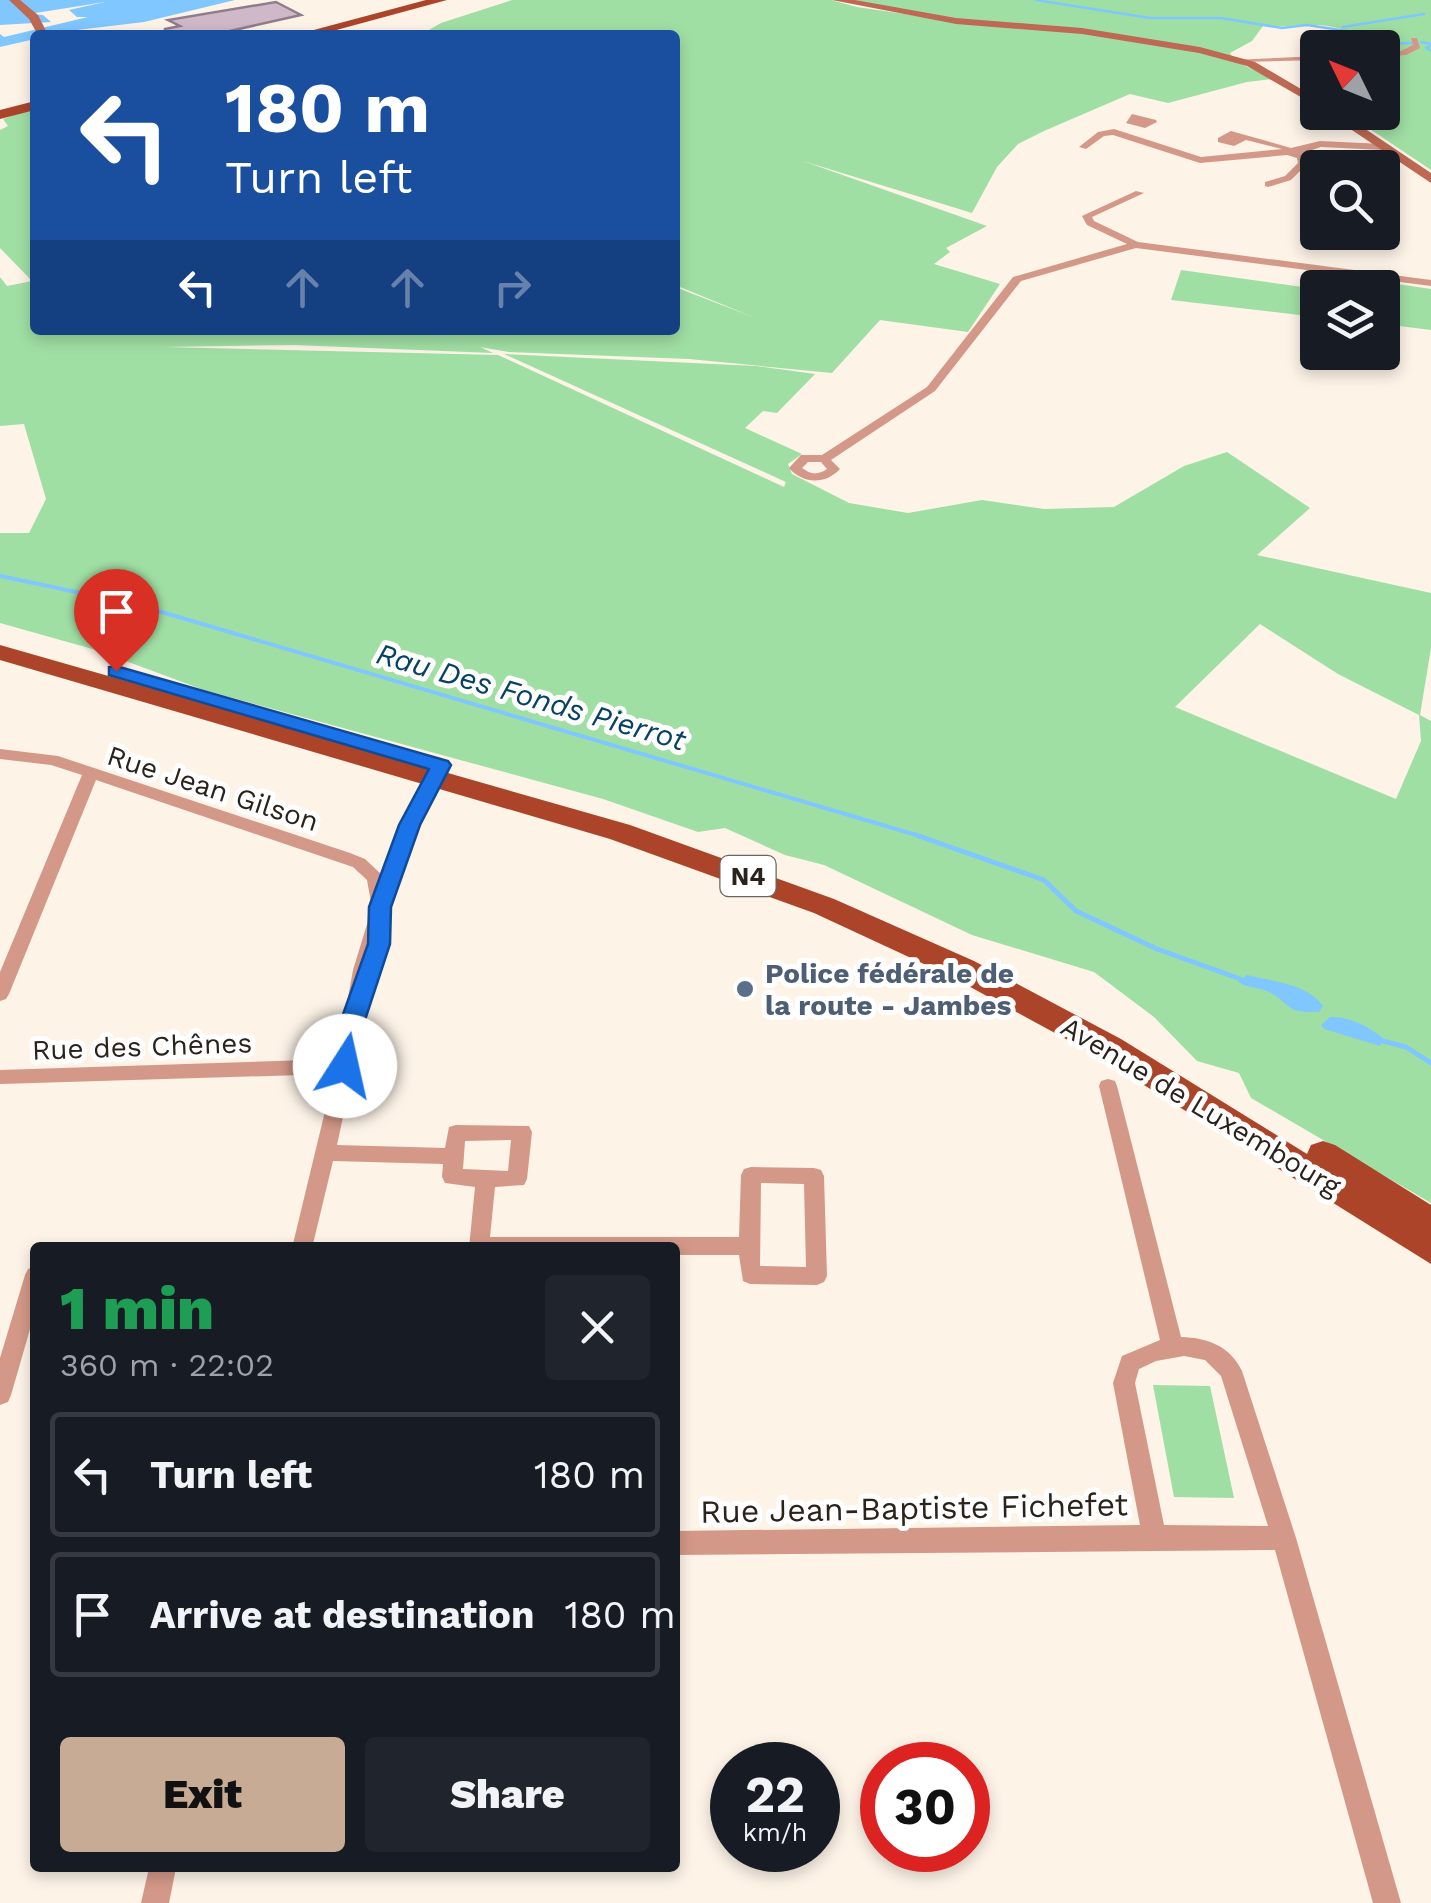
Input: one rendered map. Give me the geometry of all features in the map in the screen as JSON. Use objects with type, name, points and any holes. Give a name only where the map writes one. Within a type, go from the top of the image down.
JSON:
[{"type":"main road","points":[[322,30],[440,0]]},
{"type":"main road","points":[[333,30],[450,0]]},
{"type":"main road","points":[[0,114],[30,106]]},
{"type":"main road","name":"Avenue de Luxembourg","points":[[0,638],[437,772],[691,855],[929,952],[1110,1048],[1431,1249]]},
{"type":"main road","name":"Avenue de Luxembourg","points":[[0,652],[700,840],[834,891],[975,954],[1119,1031],[1431,1223]]},
{"type":"street","points":[[14,0],[34,17],[40,30]]},
{"type":"street","points":[[837,0],[956,21],[1082,30],[1238,60],[1261,68],[1300,93]]},
{"type":"street","points":[[1400,52],[1412,50],[1416,46],[1414,40]]},
{"type":"street","points":[[1238,60],[1300,58]]},
{"type":"street","points":[[1119,133],[1131,123]]},
{"type":"street","points":[[1357,130],[1431,179]]},
{"type":"street","points":[[1083,147],[1100,134],[1119,133],[1177,154],[1168,157],[1192,165],[1203,160],[1287,150]]},
{"type":"street","points":[[1245,137],[1300,153]]},
{"type":"street","points":[[1308,150],[1320,144],[1383,147]]},
{"type":"street","points":[[1268,184],[1300,168]]},
{"type":"street","points":[[1139,193],[1087,216],[1090,223],[1136,245],[1431,284]]},
{"type":"street","points":[[824,459],[931,388],[1018,279],[1136,245]]},
{"type":"street","name":"Rue Jean Gilson","points":[[0,754],[53,760],[359,863],[375,878],[380,911]]},
{"type":"street","points":[[303,1242],[353,1020],[379,944],[380,911],[409,825],[437,772]]},
{"type":"street","points":[[0,994],[90,774]]},
{"type":"street","name":"Rue des Chênes","points":[[0,1077],[345,1066]]},
{"type":"street","points":[[1108,1086],[1173,1348]]},
{"type":"street","points":[[522,1132],[516,1179],[452,1178],[454,1156],[456,1133],[522,1132]]},
{"type":"street","points":[[324,1153],[454,1156]]},
{"type":"street","points":[[751,1176],[814,1176],[817,1276],[750,1274],[749,1246],[751,1176]]},
{"type":"street","points":[[479,1242],[486,1179]]},
{"type":"street","points":[[680,1246],[749,1246]]},
{"type":"street","points":[[0,1395],[30,1291]]},
{"type":"street","points":[[1154,1537],[1125,1374],[1138,1357],[1173,1348],[1209,1348],[1228,1364],[1284,1538],[1387,1903]]},
{"type":"street","name":"Rue Jean-Baptiste Fichefet","points":[[680,1544],[1284,1538]]},
{"type":"street","points":[[155,1903],[162,1872]]},
{"type":"green space","points":[[512,0],[831,0],[980,25],[846,0],[1431,0],[1431,170],[1371,130],[1400,130],[1400,30],[1344,30],[1311,25],[1263,26],[1252,41],[1230,53],[1235,61],[1273,79],[1168,103],[1130,94],[1018,144],[997,167],[972,213],[803,161],[987,226],[946,248],[950,252],[934,264],[1000,284],[968,332],[880,320],[832,373],[689,359],[509,352],[480,347],[493,353],[294,345],[165,347],[498,355],[784,487],[786,482],[504,354],[756,366],[815,374],[777,413],[763,411],[745,428],[802,454],[788,464],[792,474],[849,503],[908,513],[982,500],[1044,509],[1114,507],[1184,466],[1227,452],[1310,508],[1257,555],[1431,593],[1431,648],[1420,715],[1431,721],[1431,1203],[1251,1098],[1239,1073],[1197,1061],[1154,1017],[1094,972],[972,935],[824,865],[785,855],[725,828],[698,832],[603,799],[204,690],[96,650],[0,623],[0,533],[29,533],[46,499],[24,424],[0,426],[0,277],[7,286],[30,281],[30,335],[680,335],[680,289],[753,317],[680,287],[680,30],[429,30]],"holes":[[[1260,624],[1338,674],[1419,715],[1421,741],[1396,799],[1175,707]]]},
{"type":"green space","points":[[30,110],[30,279],[0,248],[0,130],[8,126],[3,119]]},
{"type":"green space","points":[[1181,270],[1300,287],[1300,315],[1171,300]]},
{"type":"green space","points":[[1400,284],[1431,289],[1431,330],[1400,326]]},
{"type":"green space","points":[[1153,1385],[1210,1386],[1234,1498],[1174,1497]]},
{"type":"water","points":[[0,0],[235,0],[144,22],[77,30],[33,30],[88,17],[77,17],[69,10],[105,2],[29,14],[43,15],[51,22],[0,25]]},
{"type":"water","points":[[30,31],[30,40],[0,47],[0,34],[4,37]]},
{"type":"water","points":[[1247,975],[1299,988],[1323,1006],[1319,1012],[1294,1010],[1269,992],[1238,982]]},
{"type":"water","points":[[1330,1017],[1351,1020],[1371,1030],[1383,1038],[1380,1046],[1324,1029],[1321,1025]]},
{"type":"building","points":[[276,2],[301,15],[234,30],[165,30],[180,26],[168,20]]},
{"type":"waterway","points":[[1036,0],[1150,18],[1221,18],[1282,28],[1307,25],[1347,31],[1380,44],[1413,43]]},
{"type":"waterway","points":[[1343,27],[1424,14]]},
{"type":"waterway","points":[[1421,42],[1431,44]]},
{"type":"waterway","points":[[1431,45],[1426,48],[1431,51]]},
{"type":"waterway","name":"Rau Des Fonds Pierrot","points":[[0,576],[138,605],[923,837]]},
{"type":"waterway","points":[[916,835],[1044,880],[1076,911],[1157,949],[1243,980]]},
{"type":"waterway","points":[[1375,1039],[1406,1047],[1431,1063]]},
{"type":"place","name":"Police fédérale de la route - Jambes","points":[[745,989]]},
{"type":"route","points":[[116,671],[441,765],[409,825],[380,907],[379,944],[353,1020],[345,1066]]}]
